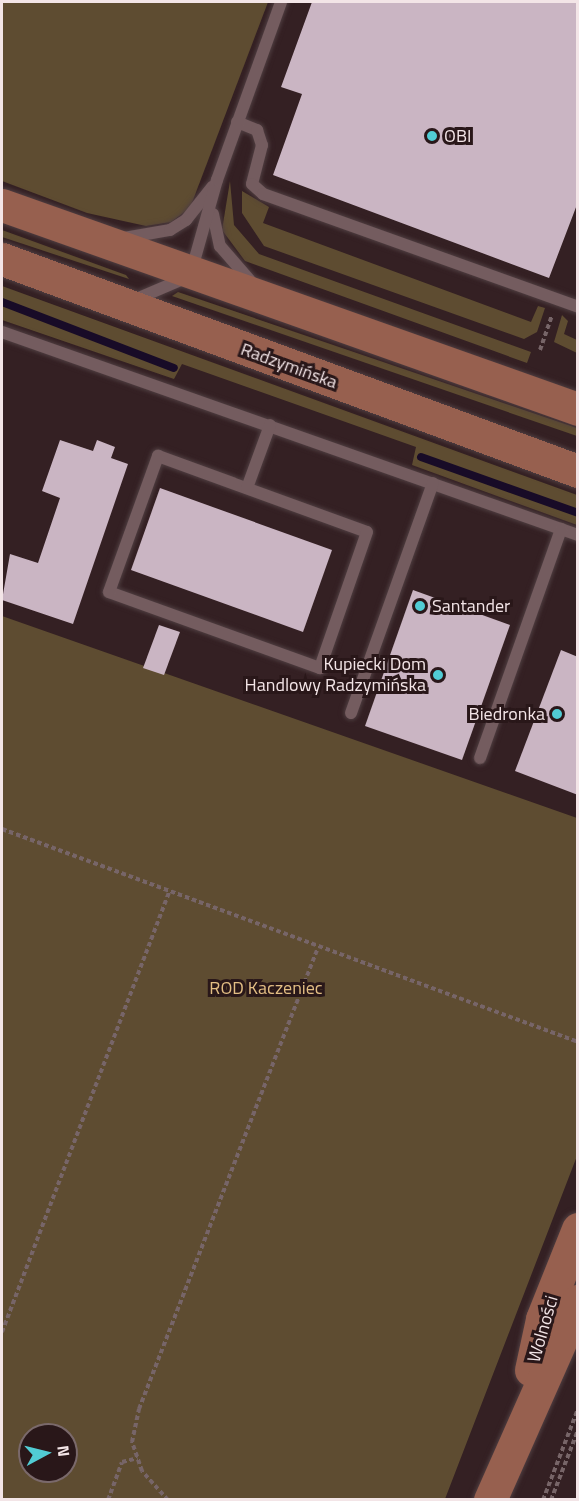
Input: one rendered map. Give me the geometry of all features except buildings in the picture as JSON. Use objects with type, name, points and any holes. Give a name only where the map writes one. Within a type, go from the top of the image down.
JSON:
[{"type":"main road","points":[[2,205],[190,276],[578,409]]},
{"type":"main road","name":"Radzymińska","points":[[2,259],[100,297],[578,471]]},
{"type":"main road","name":"Wolności","points":[[517,1433],[542,1318],[578,1228]]},
{"type":"main road","name":"Wolności","points":[[490,1500],[517,1433],[578,1301]]},
{"type":"lane","points":[[100,297],[129,301],[190,276],[217,180],[281,2]]},
{"type":"lane","points":[[237,122],[257,130],[260,137],[252,184],[262,194],[578,307]]},
{"type":"lane","points":[[80,233],[126,238],[170,230],[186,220],[217,180]]},
{"type":"lane","points":[[217,180],[216,236],[270,303]]},
{"type":"lane","points":[[2,332],[270,424],[578,535]]},
{"type":"lane","points":[[246,488],[270,424]]},
{"type":"lane","points":[[158,456],[246,488],[367,532],[320,668],[109,592],[158,456]]},
{"type":"lane","points":[[351,713],[433,483]]},
{"type":"lane","points":[[480,758],[561,530]]},
{"type":"path","points":[[540,350],[557,300]]},
{"type":"path","points":[[2,829],[317,949],[578,1042]]},
{"type":"path","points":[[2,1332],[169,892]]},
{"type":"path","points":[[168,1500],[142,1471],[132,1442],[139,1409],[317,949]]},
{"type":"path","points":[[543,1500],[578,1409]]},
{"type":"path","points":[[551,1500],[578,1430]]},
{"type":"path","points":[[108,1500],[122,1462],[138,1458]]},
{"type":"green space","points":[[2,2],[268,2],[190,208],[171,222],[146,226],[87,213],[2,181]]},
{"type":"green space","points":[[230,181],[234,225],[259,254],[531,352],[527,363],[245,261],[222,230]]},
{"type":"green space","points":[[242,191],[269,207],[263,223],[531,322],[538,306],[545,308],[537,332],[524,339],[264,246],[242,213]]},
{"type":"green space","points":[[2,230],[126,275],[129,279],[2,237]]},
{"type":"green space","points":[[2,286],[577,495],[577,525],[412,465],[416,447],[182,364],[174,379],[2,320]]},
{"type":"green space","points":[[178,292],[577,428],[577,436],[172,296]]},
{"type":"green space","points":[[562,315],[568,321],[564,334],[577,340],[577,353],[554,342]]},
{"type":"green space","name":"ROD Kaczeniec","points":[[2,616],[577,818],[577,1156],[445,1499],[2,1499]]},
{"type":"waterway","points":[[2,302],[174,368]]},
{"type":"waterway","points":[[421,457],[578,513]]},
{"type":"place","name":"OBI","points":[[432,136]]},
{"type":"place","name":"Santander","points":[[420,606]]},
{"type":"place","name":"Kupiecki Dom Handlowy Radzymińska","points":[[438,675]]},
{"type":"place","name":"Biedronka","points":[[557,714]]}]
